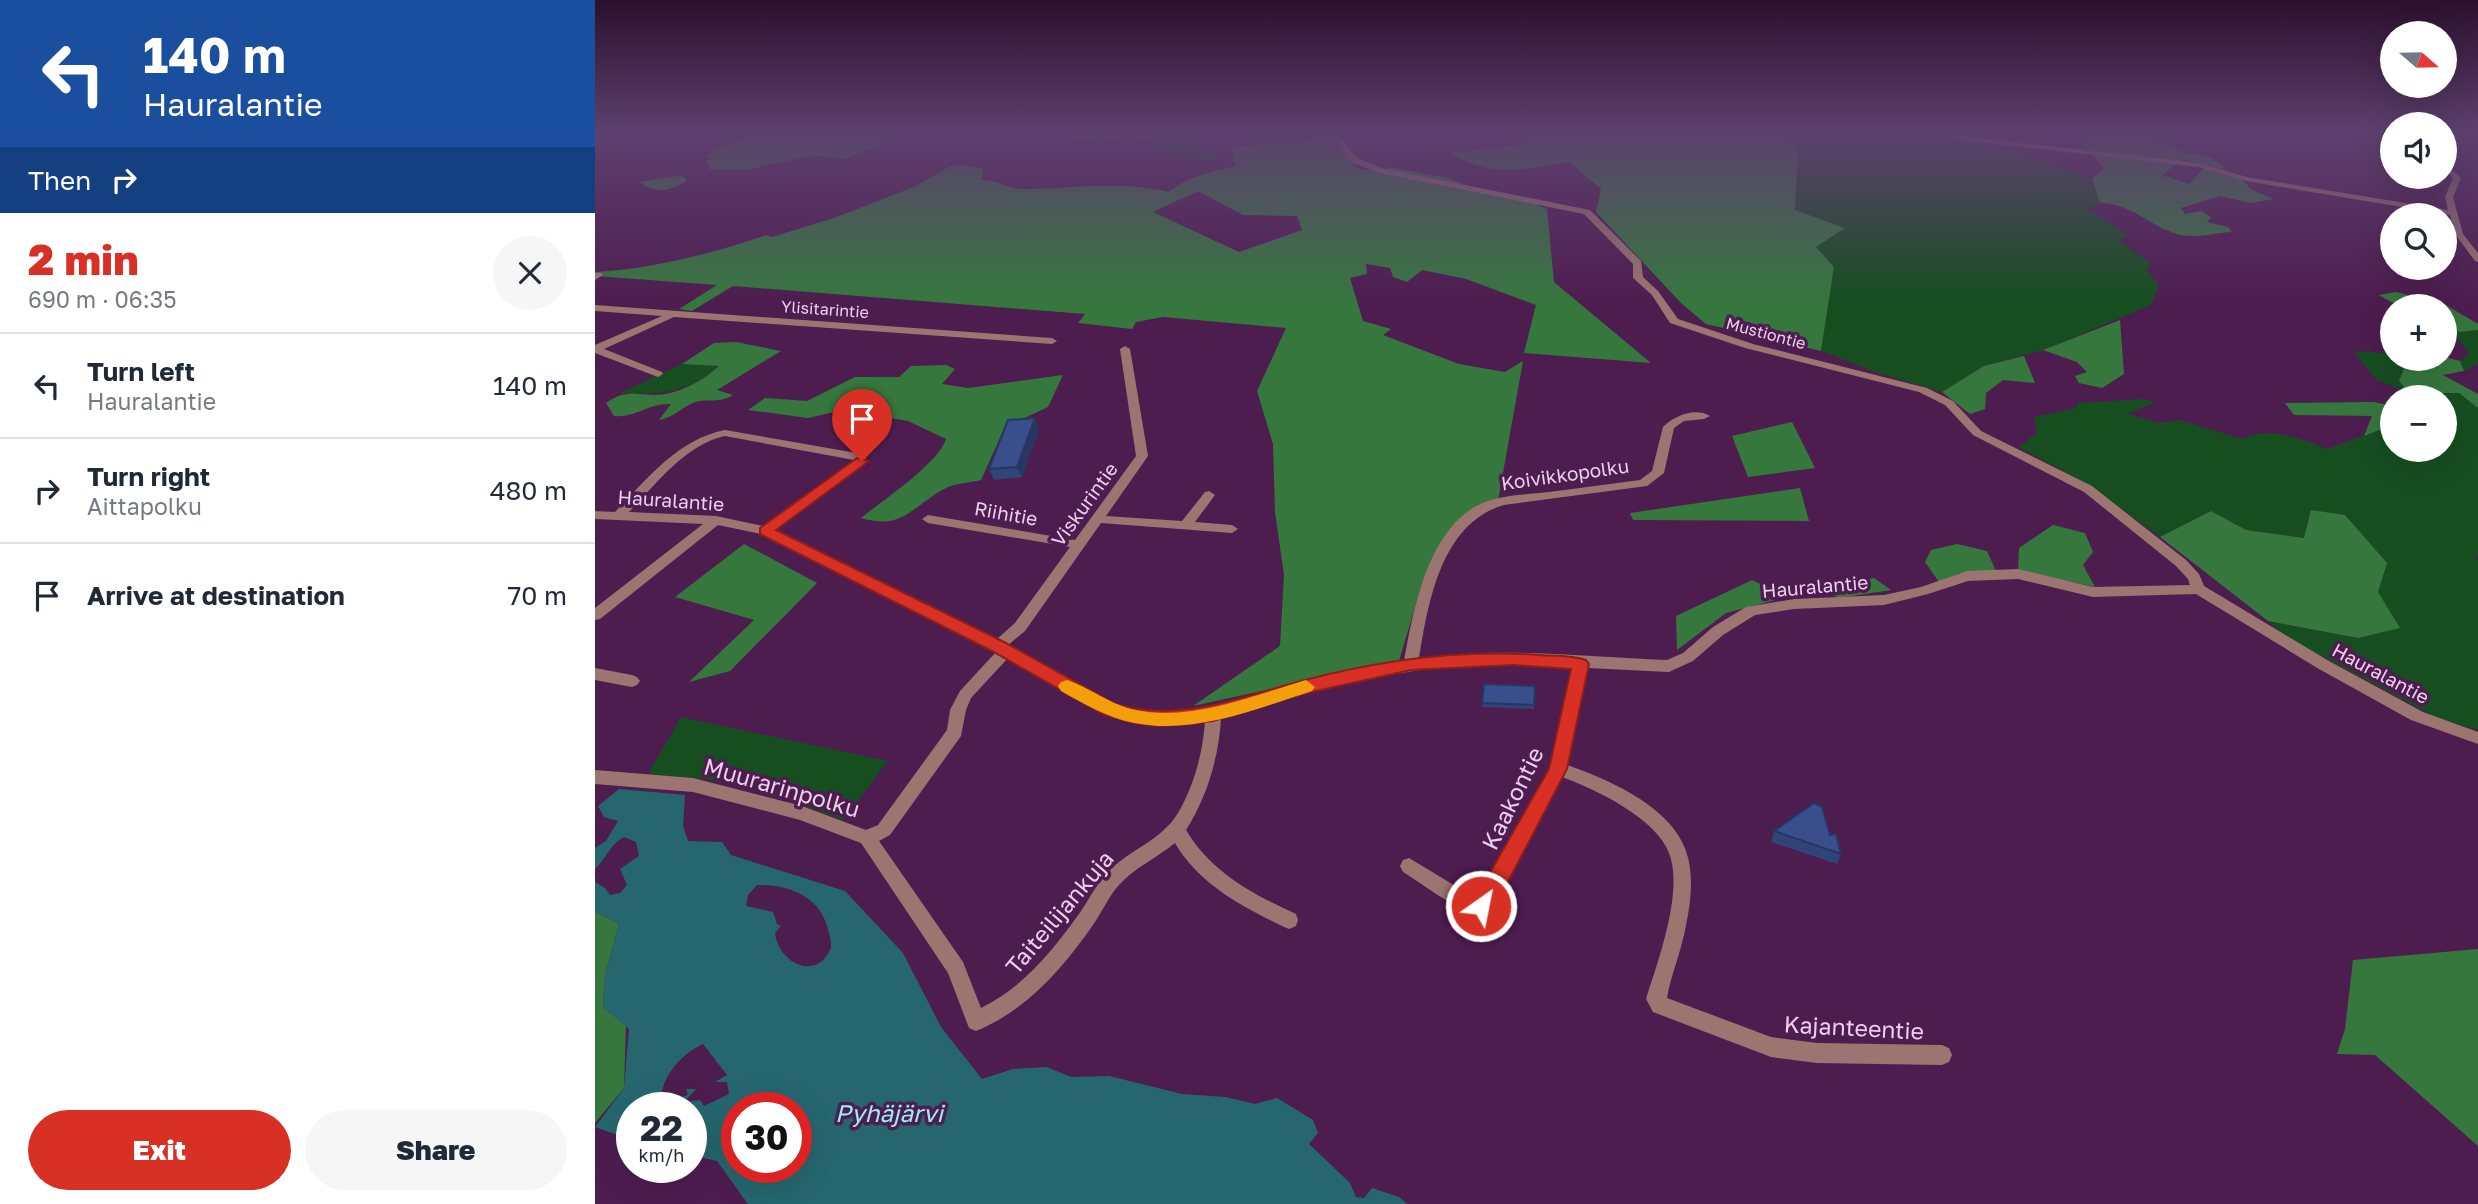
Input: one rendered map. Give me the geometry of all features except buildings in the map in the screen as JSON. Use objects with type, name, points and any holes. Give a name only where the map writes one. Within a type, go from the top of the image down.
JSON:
[{"type":"street","name":"Mustiontie","points":[[1463,188],[1591,214],[1638,263],[1638,278],[1655,293],[1674,321],[1749,346],[1923,390],[1949,403],[1977,433],[2088,489],[2181,563],[2194,577],[2198,589]]},
{"type":"street","points":[[2302,188],[2392,203]]},
{"type":"street","points":[[2457,227],[2459,234],[2478,258]]},
{"type":"street","name":"Ylisitarintie","points":[[595,308],[1052,341]]},
{"type":"street","points":[[595,349],[674,314]]},
{"type":"street","points":[[595,349],[658,374]]},
{"type":"street","name":"Viskurintie","points":[[867,838],[884,830],[942,751],[955,732],[958,710],[965,695],[1017,629],[1142,456],[1125,349]]},
{"type":"street","name":"Koivikkopolku","points":[[1411,664],[1419,618],[1434,570],[1468,518],[1486,506],[1511,498],[1643,483],[1654,479],[1658,473],[1669,427],[1681,418],[1704,416]]},
{"type":"street","points":[[619,515],[679,458],[713,434],[725,433],[857,457],[862,461],[765,531]]},
{"type":"street","points":[[1185,526],[1209,495]]},
{"type":"street","name":"Hauralantie","points":[[595,516],[716,520],[765,531],[1002,649],[1098,703],[1134,716],[1162,719],[1213,714],[1298,688],[1411,664],[1513,659],[1669,666],[1688,657],[1718,631],[1751,611],[1794,604],[1884,600],[1979,574],[2018,574],[2093,592],[2198,589],[2324,665],[2417,716],[2478,738]]},
{"type":"street","name":"Riihitie","points":[[929,519],[1076,544]]},
{"type":"street","points":[[1097,519],[1232,529]]},
{"type":"street","points":[[595,615],[716,520]]},
{"type":"street","name":"Kaakontie","points":[[1409,866],[1462,900],[1481,906],[1494,889],[1558,769],[1580,664]]},
{"type":"street","points":[[595,674],[632,681]]},
{"type":"street","name":"Taiteilijankuja","points":[[976,1021],[1011,1004],[1031,986],[1112,880],[1131,862],[1161,845],[1176,829],[1198,786],[1209,748],[1213,714]]},
{"type":"street","name":"Kajanteentie","points":[[1558,769],[1623,795],[1655,820],[1678,850],[1681,883],[1677,928],[1656,999],[1660,1005],[1771,1047],[1817,1053],[1942,1055]]},
{"type":"street","name":"Muurarinpolku","points":[[595,778],[693,785],[802,814],[867,838],[956,968],[976,1021]]},
{"type":"street","points":[[1176,829],[1188,853],[1220,883],[1251,903],[1289,920]]},
{"type":"green space","points":[[910,188],[1150,188],[1169,192],[1174,188],[1476,188],[1522,198],[1547,209],[1554,282],[1651,363],[1524,353],[1536,305],[1466,279],[1422,270],[1407,282],[1393,277],[1390,268],[1366,264],[1367,274],[1350,278],[1363,321],[1391,329],[1383,335],[1459,364],[1505,372],[1523,361],[1498,501],[1438,550],[1421,587],[1399,661],[1193,706],[1280,646],[1284,575],[1275,512],[1273,444],[1257,391],[1286,328],[1163,317],[1136,322],[1132,329],[1078,323],[1085,314],[733,286],[692,311],[679,309],[717,285],[595,276],[595,272],[660,264],[766,235],[772,237],[837,217]],"holes":[[[1198,191],[1243,215],[1297,216],[1302,230],[1239,252],[1153,212]]]},
{"type":"green space","points":[[1795,188],[2094,188],[2100,203],[2088,209],[2130,236],[2119,240],[2150,263],[2147,271],[2159,285],[2151,305],[2043,350],[1984,366],[1942,392],[1878,373],[1821,351],[1834,267],[1816,247],[1844,228],[1794,210]]},
{"type":"green space","points":[[1796,188],[1795,210],[1845,228],[1816,247],[1834,267],[1821,351],[1706,324],[1681,303],[1596,212],[1601,189]]},
{"type":"green space","points":[[2095,188],[2250,188],[2273,199],[2251,203],[2220,196],[2181,208],[2185,214],[2201,211],[2211,217],[2207,222],[2228,227],[2232,232],[2197,236],[2177,234],[2131,211],[2100,203]]},
{"type":"green space","points":[[2457,312],[2478,324],[2478,330],[2459,332]]},
{"type":"green space","points":[[2120,320],[2124,374],[2102,388],[2079,383],[2075,376],[2087,372],[2077,362],[2043,350]]},
{"type":"green space","points":[[2478,330],[2478,364],[2464,371],[2460,361],[2469,354],[2457,337],[2457,331]]},
{"type":"green space","points":[[736,342],[781,351],[717,390],[733,395],[728,398],[695,402],[659,420],[671,404],[655,406],[629,415],[614,416],[606,403],[622,395],[665,394],[687,387],[719,366],[682,364],[714,343]]},
{"type":"green space","points":[[2360,351],[2380,353],[2380,371],[2403,371],[2399,381],[2402,385],[2390,385],[2377,380],[2355,354]]},
{"type":"green space","points":[[2024,356],[2035,383],[2003,380],[1986,393],[1985,409],[1970,414],[1942,392],[1984,366]]},
{"type":"green space","points":[[2457,360],[2460,361],[2464,371],[2443,375],[2478,394],[2478,408],[2457,393],[2457,385],[2402,385],[2399,381],[2403,371],[2457,371]]},
{"type":"green space","points":[[682,364],[720,366],[695,382],[673,390],[620,393]]},
{"type":"green space","points":[[946,365],[955,369],[942,384],[968,388],[1063,375],[1048,407],[1005,427],[981,480],[948,487],[897,519],[875,521],[861,518],[922,470],[941,449],[946,439],[908,421],[843,410],[808,418],[748,410],[765,398],[807,401],[855,377],[899,377],[911,366]]},
{"type":"green space","points":[[2457,393],[2478,408],[2478,557],[2475,558],[2478,560],[2478,730],[2439,719],[2286,637],[2268,621],[2357,638],[2305,538],[2246,530],[2211,511],[2160,537],[2087,484],[2019,447],[2037,433],[2034,417],[2076,408],[2078,403],[2142,399],[2156,402],[2127,414],[2159,423],[2180,420],[2242,439],[2252,435],[2285,435],[2327,449],[2380,429],[2380,462],[2457,462]]},
{"type":"green space","points":[[2285,403],[2380,403],[2380,430],[2364,436],[2372,416],[2294,415]]},
{"type":"green space","points":[[1792,422],[1815,468],[1748,477],[1732,436]]},
{"type":"green space","points":[[1800,488],[1809,521],[1633,520],[1630,513]]},
{"type":"green space","points":[[2311,510],[2345,515],[2387,563],[2378,592],[2400,628],[2358,638],[2268,621],[2160,537],[2211,511],[2246,530],[2304,538]]},
{"type":"green space","points":[[2053,525],[2085,533],[2093,552],[2083,565],[2095,587],[2018,570],[2019,548]]},
{"type":"green space","points":[[744,544],[817,583],[730,671],[689,682],[754,620],[675,597]]},
{"type":"green space","points":[[1957,544],[1987,551],[1996,571],[1960,573],[1939,582],[1925,562],[1931,550]]},
{"type":"green space","points":[[1874,578],[1891,590],[1839,598],[1825,591]]},
{"type":"green space","points":[[1752,580],[1787,597],[1726,613],[1677,650],[1676,616]]},
{"type":"green space","points":[[681,717],[888,761],[843,820],[764,793],[706,779],[648,774]]},
{"type":"green space","points":[[595,911],[619,924],[605,975],[603,1007],[626,1026],[624,1088],[616,1092],[616,1098],[595,1123]]},
{"type":"green space","points":[[2478,949],[2478,1146],[2375,1055],[2337,1054],[2345,1029],[2353,960]]},
{"type":"water","name":"Pyhäjärvi","points":[[619,789],[685,795],[683,826],[688,841],[722,842],[731,855],[845,891],[903,953],[941,1027],[982,1079],[1013,1069],[1047,1067],[1071,1077],[1109,1076],[1182,1094],[1225,1097],[1255,1104],[1277,1098],[1313,1120],[1318,1133],[1309,1144],[1350,1183],[1356,1197],[1364,1198],[1372,1188],[1399,1197],[1407,1204],[748,1204],[733,1183],[812,1183],[812,1092],[729,1092],[727,1082],[715,1082],[727,1075],[703,1044],[675,1065],[662,1092],[621,1092],[624,1088],[629,1029],[603,1007],[605,975],[619,924],[595,911],[595,882],[610,895],[620,893],[627,885],[620,869],[639,856],[636,842],[624,837],[595,869],[595,848],[606,841],[618,821],[604,817],[598,806]],"holes":[[[757,885],[769,885],[801,894],[818,908],[831,942],[830,950],[823,960],[807,966],[790,960],[778,943],[775,933],[781,926],[777,924],[773,912],[746,906],[748,895]]]},
{"type":"water","name":"Pyhäjärvi","points":[[721,1098],[721,1167],[717,1161],[707,1159],[707,1105]]},
{"type":"water","name":"Pyhäjärvi","points":[[616,1099],[616,1134],[595,1127]]},
{"type":"slow traffic","points":[[1067,686],[1109,709],[1134,716],[1162,719],[1213,714],[1306,687]]},
{"type":"route","points":[[862,461],[856,468],[765,531],[998,646],[1109,709],[1134,716],[1162,719],[1213,714],[1344,677],[1448,660],[1513,659],[1580,664],[1558,769],[1494,889],[1481,906]]}]
